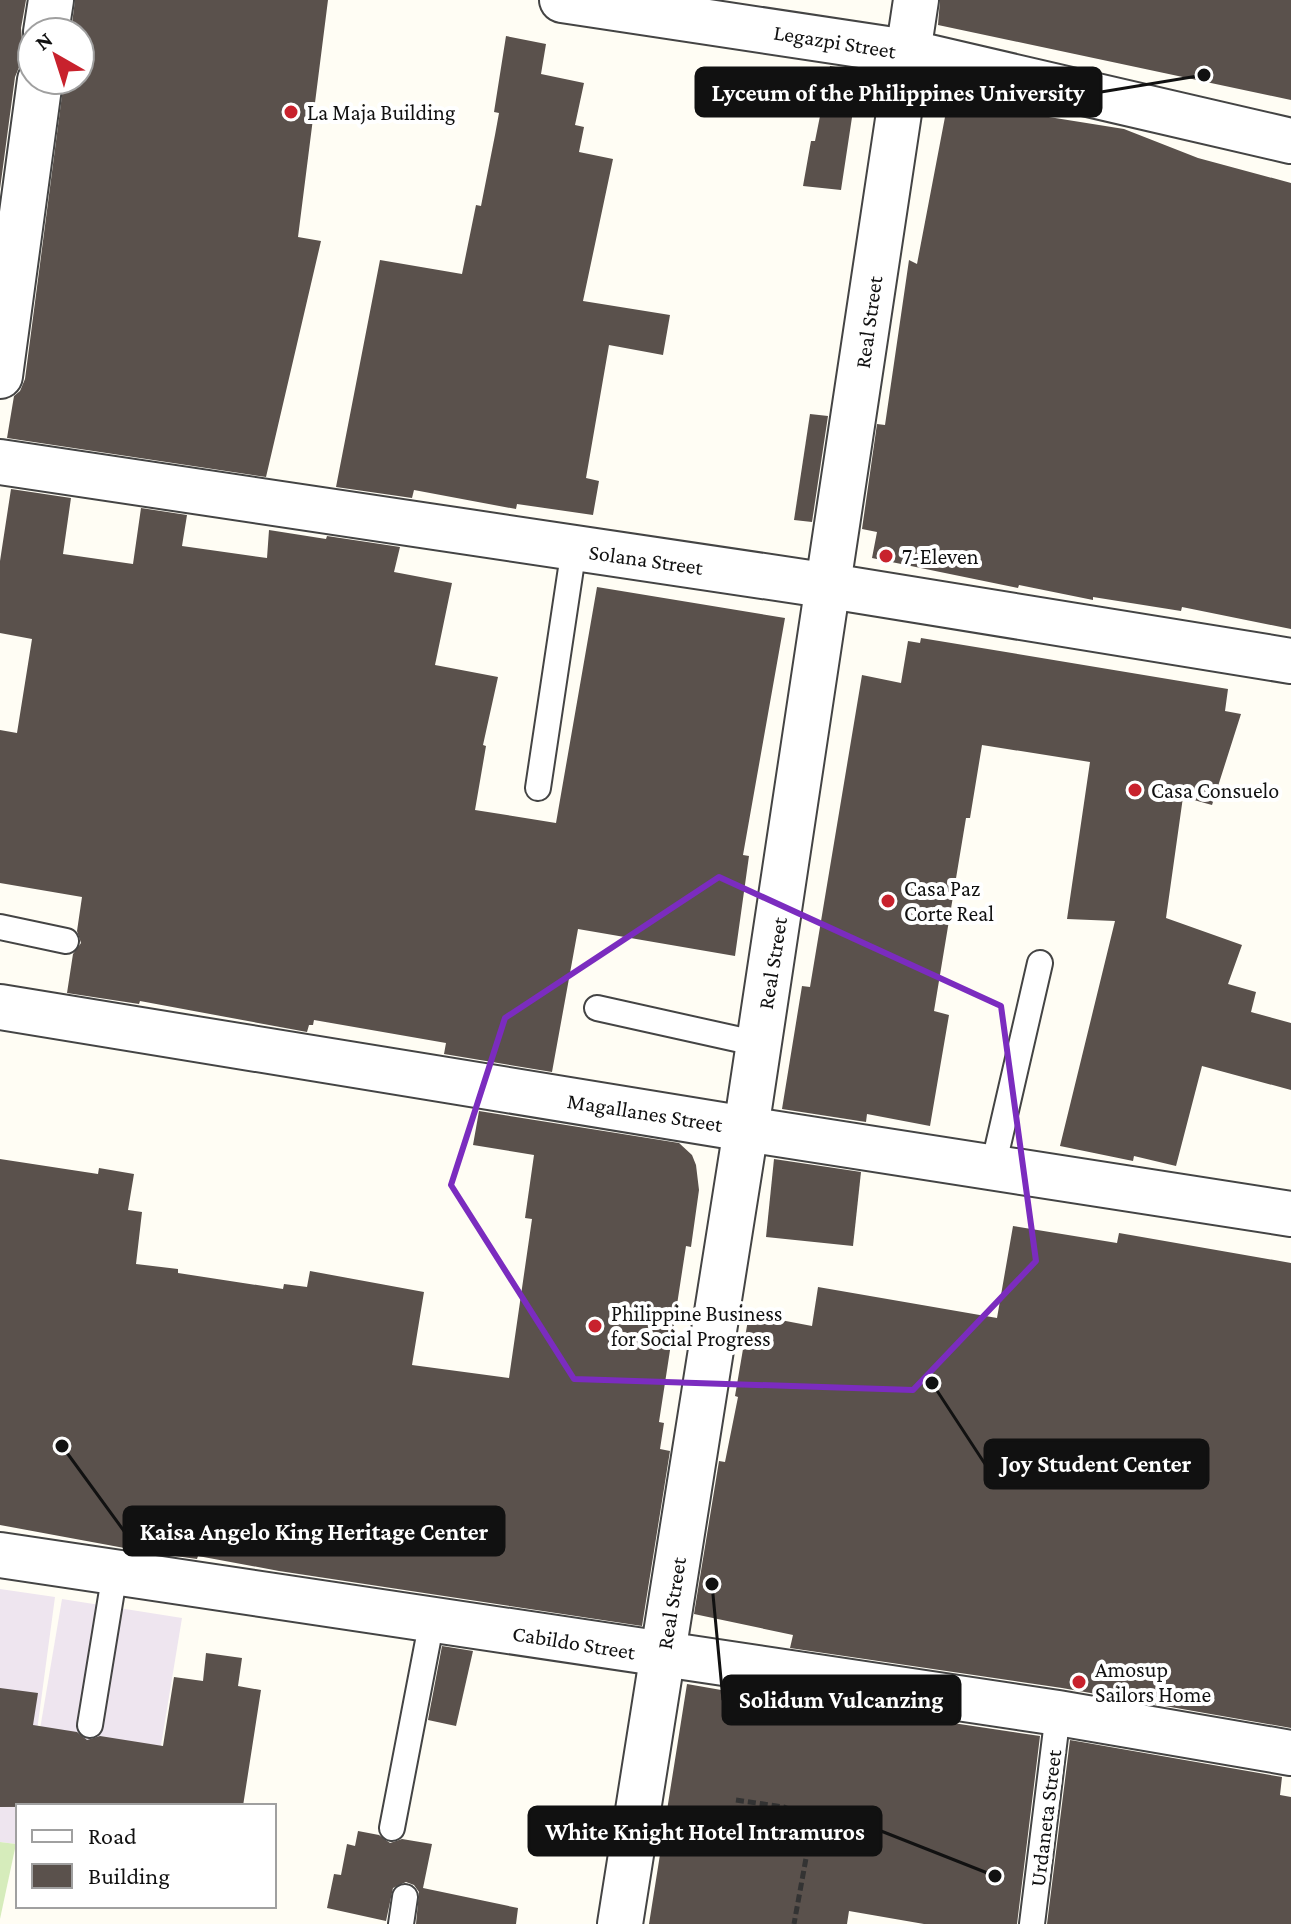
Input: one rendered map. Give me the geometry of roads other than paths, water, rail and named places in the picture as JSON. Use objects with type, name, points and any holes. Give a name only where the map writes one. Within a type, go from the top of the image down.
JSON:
[{"type":"street","name":"Legazpi Street","points":[[562,0],[907,52],[1291,141]]},
{"type":"street","name":"Real Street","points":[[620,1924],[830,586],[916,0]]},
{"type":"street","points":[[0,376],[38,96]]},
{"type":"street","name":"Solana Street","points":[[0,462],[830,586],[1291,661]]},
{"type":"street","name":"Magallanes Street","points":[[0,1007],[1291,1214]]},
{"type":"street","name":"Cabildo Street","points":[[0,1555],[1058,1713],[1291,1753]]},
{"type":"lane","points":[[538,788],[574,548]]},
{"type":"lane","points":[[0,927],[66,941]]},
{"type":"lane","points":[[993,1167],[1040,963]]},
{"type":"lane","points":[[597,1008],[759,1044]]},
{"type":"lane","points":[[90,1725],[115,1572]]},
{"type":"lane","points":[[392,1828],[432,1620]]},
{"type":"lane","name":"Urdaneta Street","points":[[1032,1924],[1058,1713]]},
{"type":"lane","points":[[401,1924],[405,1897]]},
{"type":"place","name":"Lyceum of the Philippines University","points":[[1204,75]]},
{"type":"place","name":"La Maja Building","points":[[291,112]]},
{"type":"place","name":"7-Eleven","points":[[886,556]]},
{"type":"place","name":"Casa Consuelo","points":[[1135,790]]},
{"type":"place","name":"Casa Paz Corte Real","points":[[888,901]]},
{"type":"place","name":"Philippine Business for Social Progress","points":[[595,1326]]},
{"type":"place","name":"Joy Student Center","points":[[932,1383]]},
{"type":"place","name":"Kaisa Angelo King Heritage Center","points":[[62,1446]]},
{"type":"place","name":"Solidum Vulcanzing","points":[[712,1584]]},
{"type":"place","name":"Amosup Sailors Home","points":[[1079,1682]]},
{"type":"place","name":"White Knight Hotel Intramuros","points":[[995,1876]]}]
